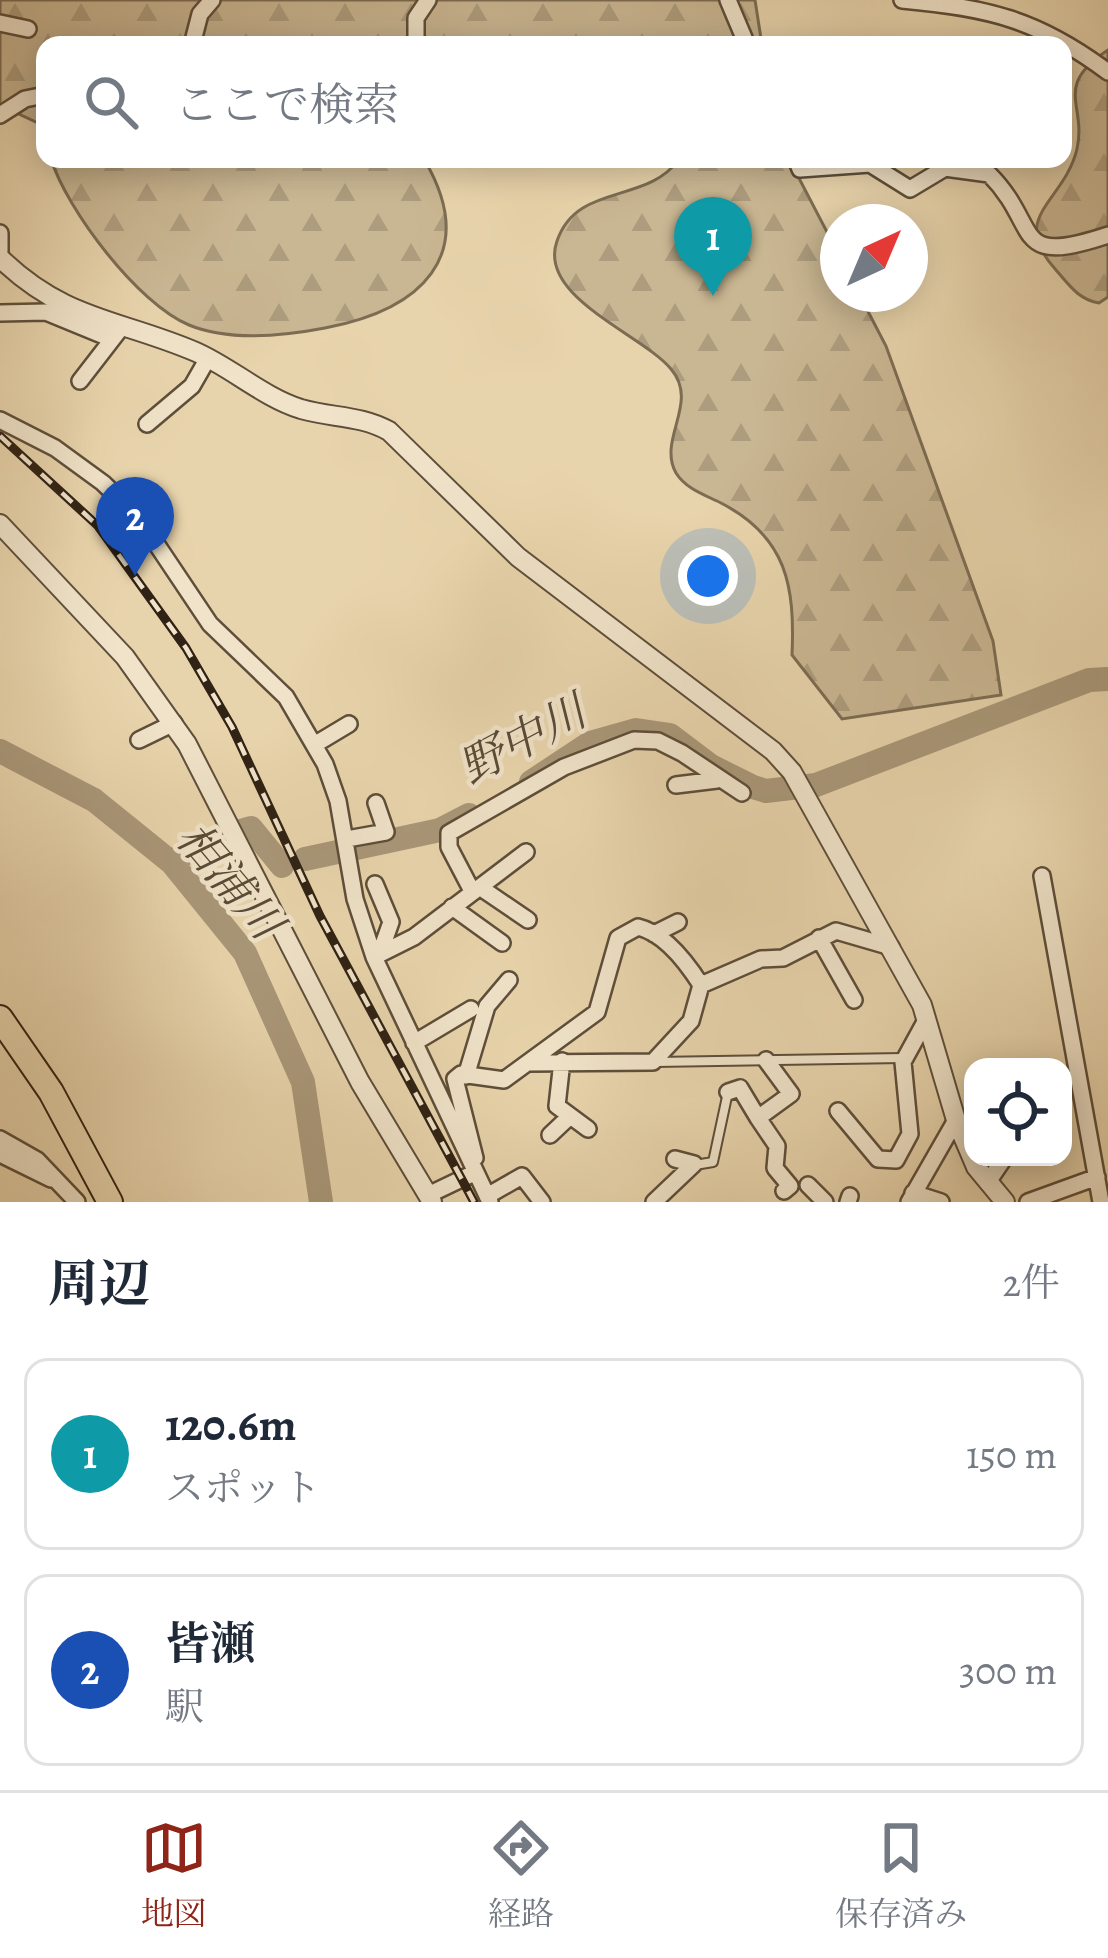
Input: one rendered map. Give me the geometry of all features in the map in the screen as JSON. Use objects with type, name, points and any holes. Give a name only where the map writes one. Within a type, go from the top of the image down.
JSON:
[{"type":"highway","points":[[0,1018],[51,1092],[110,1202]]},
{"type":"street","points":[[194,36],[200,14],[212,0]]},
{"type":"street","points":[[416,36],[416,18],[428,0]]},
{"type":"street","points":[[728,0],[743,36]]},
{"type":"street","points":[[902,0],[1021,19],[1059,36]]},
{"type":"street","points":[[0,23],[28,29]]},
{"type":"street","points":[[1072,45],[1108,72]]},
{"type":"street","points":[[0,115],[36,97]]},
{"type":"street","points":[[876,168],[910,189],[945,168],[989,174],[1025,230],[1049,249],[1062,250],[1108,235]]},
{"type":"street","points":[[0,233],[0,255],[26,284],[74,313],[208,358],[298,408],[364,417],[389,430],[518,557],[749,729],[792,772],[891,947],[926,1021],[956,1120],[988,1182],[1004,1202]]},
{"type":"street","points":[[0,313],[46,312],[102,335],[115,326]]},
{"type":"street","points":[[80,381],[115,326]]},
{"type":"street","points":[[147,424],[192,386],[208,358]]},
{"type":"street","points":[[0,420],[55,448],[104,483],[139,518],[210,624],[286,697],[338,801],[355,899],[474,1173],[488,1199],[521,1175],[542,1202]]},
{"type":"street","points":[[0,524],[125,657],[174,723],[360,1082],[430,1198],[474,1173]]},
{"type":"street","points":[[139,740],[174,723]]},
{"type":"street","points":[[314,745],[349,724]]},
{"type":"street","points":[[524,912],[476,889],[449,847],[449,833],[604,748],[658,741],[742,794]]},
{"type":"street","points":[[676,785],[717,779]]},
{"type":"street","points":[[346,839],[386,832],[376,803]]},
{"type":"street","points":[[377,955],[414,937],[526,852]]},
{"type":"street","points":[[1042,876],[1101,1202]]},
{"type":"street","points":[[375,884],[391,922],[377,955]]},
{"type":"street","points":[[452,907],[502,943]]},
{"type":"street","points":[[654,934],[678,922]]},
{"type":"street","points":[[474,1173],[473,1142],[454,1078],[495,1083],[597,1012],[618,938],[638,927],[654,934],[688,964],[700,985],[691,1022],[653,1062],[528,1063]]},
{"type":"street","points":[[700,985],[761,958],[783,958],[836,931],[891,947]]},
{"type":"street","points":[[819,938],[847,974],[854,1000]]},
{"type":"street","points":[[466,1076],[487,1006],[509,980]]},
{"type":"street","points":[[414,1043],[471,1010]]},
{"type":"street","points":[[838,1111],[878,1159],[896,1160],[910,1134],[905,1058],[926,1021]]},
{"type":"street","points":[[758,1118],[790,1094],[766,1060]]},
{"type":"street","points":[[562,1061],[556,1106],[588,1130]]},
{"type":"street","points":[[728,1092],[740,1088],[777,1146],[769,1164],[790,1186],[784,1191]]},
{"type":"street","points":[[550,1135],[568,1118]]},
{"type":"street","points":[[911,1197],[928,1178],[956,1120]]},
{"type":"street","points":[[0,1139],[37,1160],[77,1202]]},
{"type":"street","points":[[0,1154],[54,1180]]},
{"type":"street","points":[[675,1159],[694,1164]]},
{"type":"street","points":[[654,1202],[694,1164]]},
{"type":"street","points":[[988,1182],[999,1166]]},
{"type":"street","points":[[1028,1202],[1097,1177]]},
{"type":"street","points":[[808,1185],[825,1202]]},
{"type":"street","points":[[911,1197],[941,1202]]},
{"type":"lane","points":[[653,1062],[905,1058]]},
{"type":"lane","points":[[694,1164],[713,1162],[728,1092]]},
{"type":"green space","points":[[0,0],[755,0],[761,36],[36,36],[36,122],[0,105]]},
{"type":"green space","points":[[1108,50],[1108,297],[1099,303],[1070,286],[1042,252],[1037,236],[1043,210],[1072,168],[1079,133],[1076,86],[1091,63]]},
{"type":"green space","points":[[54,168],[428,168],[440,193],[446,224],[443,250],[432,273],[413,292],[359,320],[274,335],[205,330],[169,314],[127,277],[88,228]]},
{"type":"green space","points":[[670,168],[794,168],[820,218],[820,312],[868,312],[886,346],[993,641],[1001,695],[842,719],[792,655],[788,586],[773,548],[743,516],[690,487],[676,473],[671,447],[680,408],[679,382],[657,356],[577,297],[562,280],[555,261],[557,241],[580,210],[649,183]]},
{"type":"waterway","name":"野中川","points":[[531,782],[590,743],[636,730],[670,735],[711,766],[766,791],[816,785],[1089,680],[1108,679]]},
{"type":"waterway","name":"相浦川","points":[[0,751],[94,800],[172,863],[245,953],[303,1082],[321,1202]]},
{"type":"waterway","name":"野中川","points":[[305,859],[440,830],[469,815]]},
{"type":"waterway","name":"野中川","points":[[172,863],[199,843],[251,828],[282,866]]},
{"type":"railway","points":[[0,436],[98,526],[186,648],[232,727],[320,916],[474,1202]]},
{"type":"place","name":"120.6m","points":[[713,296]]},
{"type":"place","name":"皆瀬","points":[[135,576]]}]
